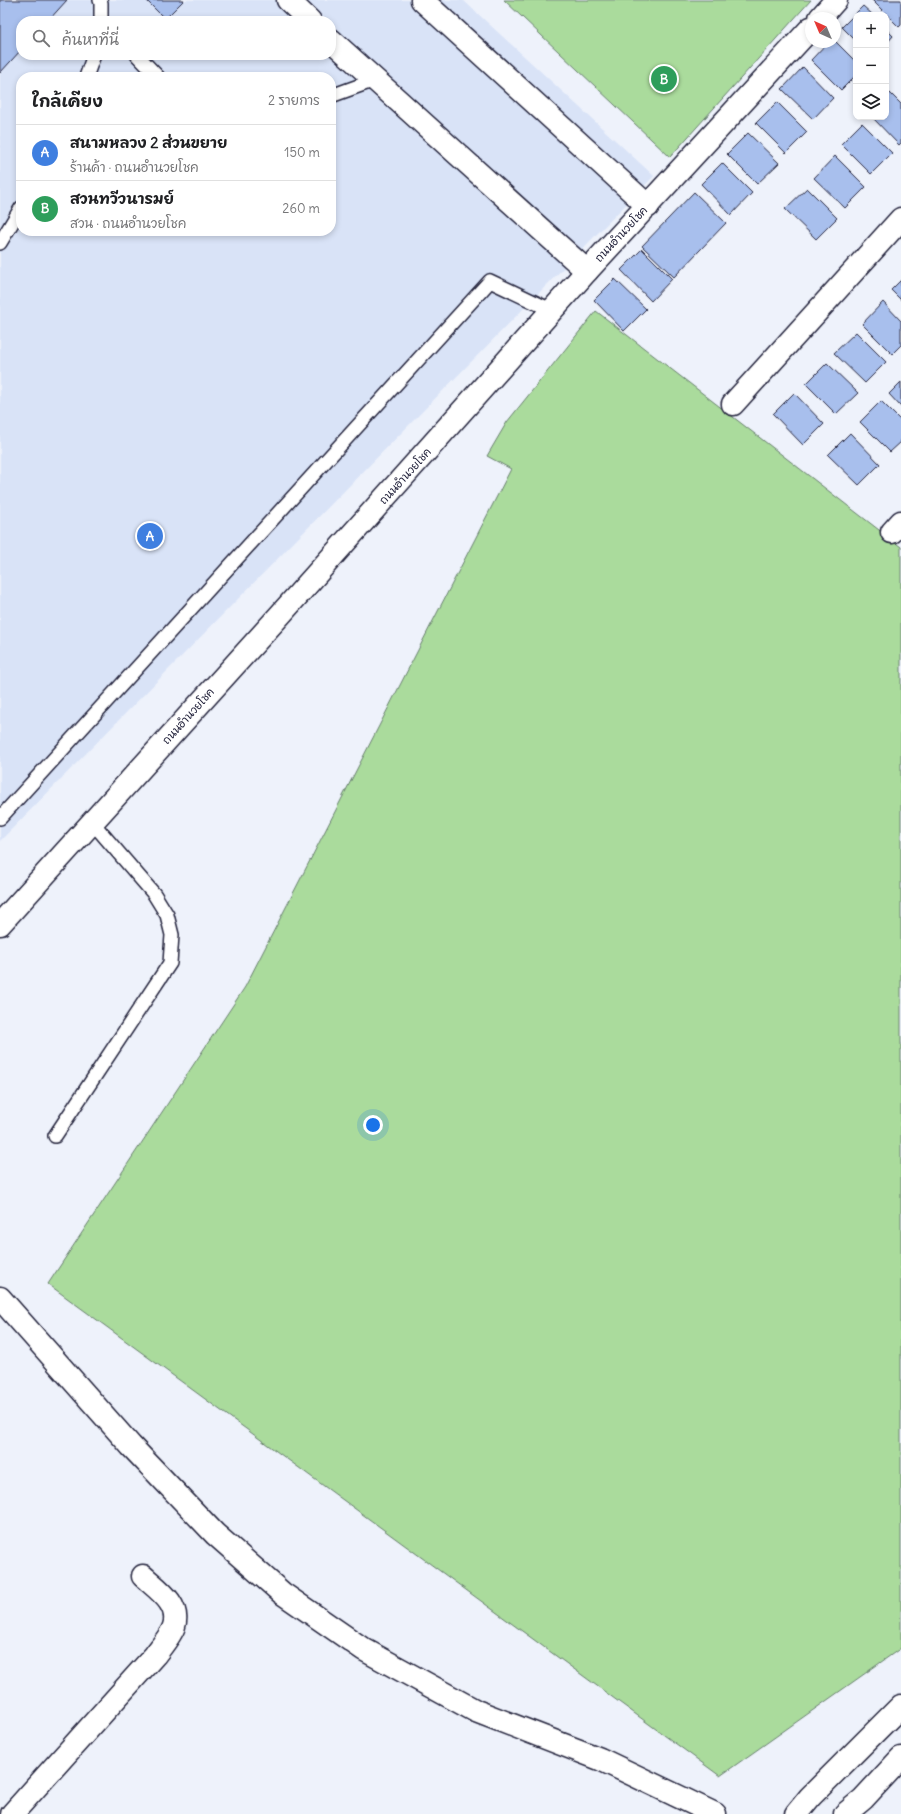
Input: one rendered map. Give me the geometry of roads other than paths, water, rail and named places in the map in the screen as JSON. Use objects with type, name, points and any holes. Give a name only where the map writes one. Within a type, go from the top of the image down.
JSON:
[{"type":"street","points":[[288,0],[305,16]]},
{"type":"street","points":[[422,0],[648,206]]},
{"type":"street","points":[[825,12],[836,0]]},
{"type":"street","name":"ถนนอำนวยโชค","points":[[0,924],[553,311],[587,271],[805,35]]},
{"type":"street","points":[[336,45],[587,271]]},
{"type":"street","points":[[733,404],[901,219]]},
{"type":"street","points":[[0,1298],[131,1446],[215,1534],[282,1593],[363,1649],[476,1711],[600,1759],[715,1814]]},
{"type":"street","points":[[12,1814],[155,1655],[174,1626],[175,1609],[168,1599],[143,1576]]},
{"type":"street","points":[[796,1814],[815,1805],[901,1706]]},
{"type":"street","points":[[845,1814],[863,1799],[901,1758]]},
{"type":"lane","points":[[100,0],[102,16]]},
{"type":"lane","points":[[88,72],[92,60]]},
{"type":"lane","points":[[141,60],[153,72]]},
{"type":"lane","points":[[336,94],[375,80]]},
{"type":"lane","points":[[0,243],[16,216]]},
{"type":"lane","points":[[0,818],[490,281],[553,311]]},
{"type":"lane","points":[[55,1136],[170,963],[172,935],[167,915],[154,894],[92,822]]},
{"type":"place","name":"สวนทวีวนารมย์","points":[[664,79]]},
{"type":"place","name":"สนามหลวง 2 ส่วนขยาย","points":[[150,536]]}]
